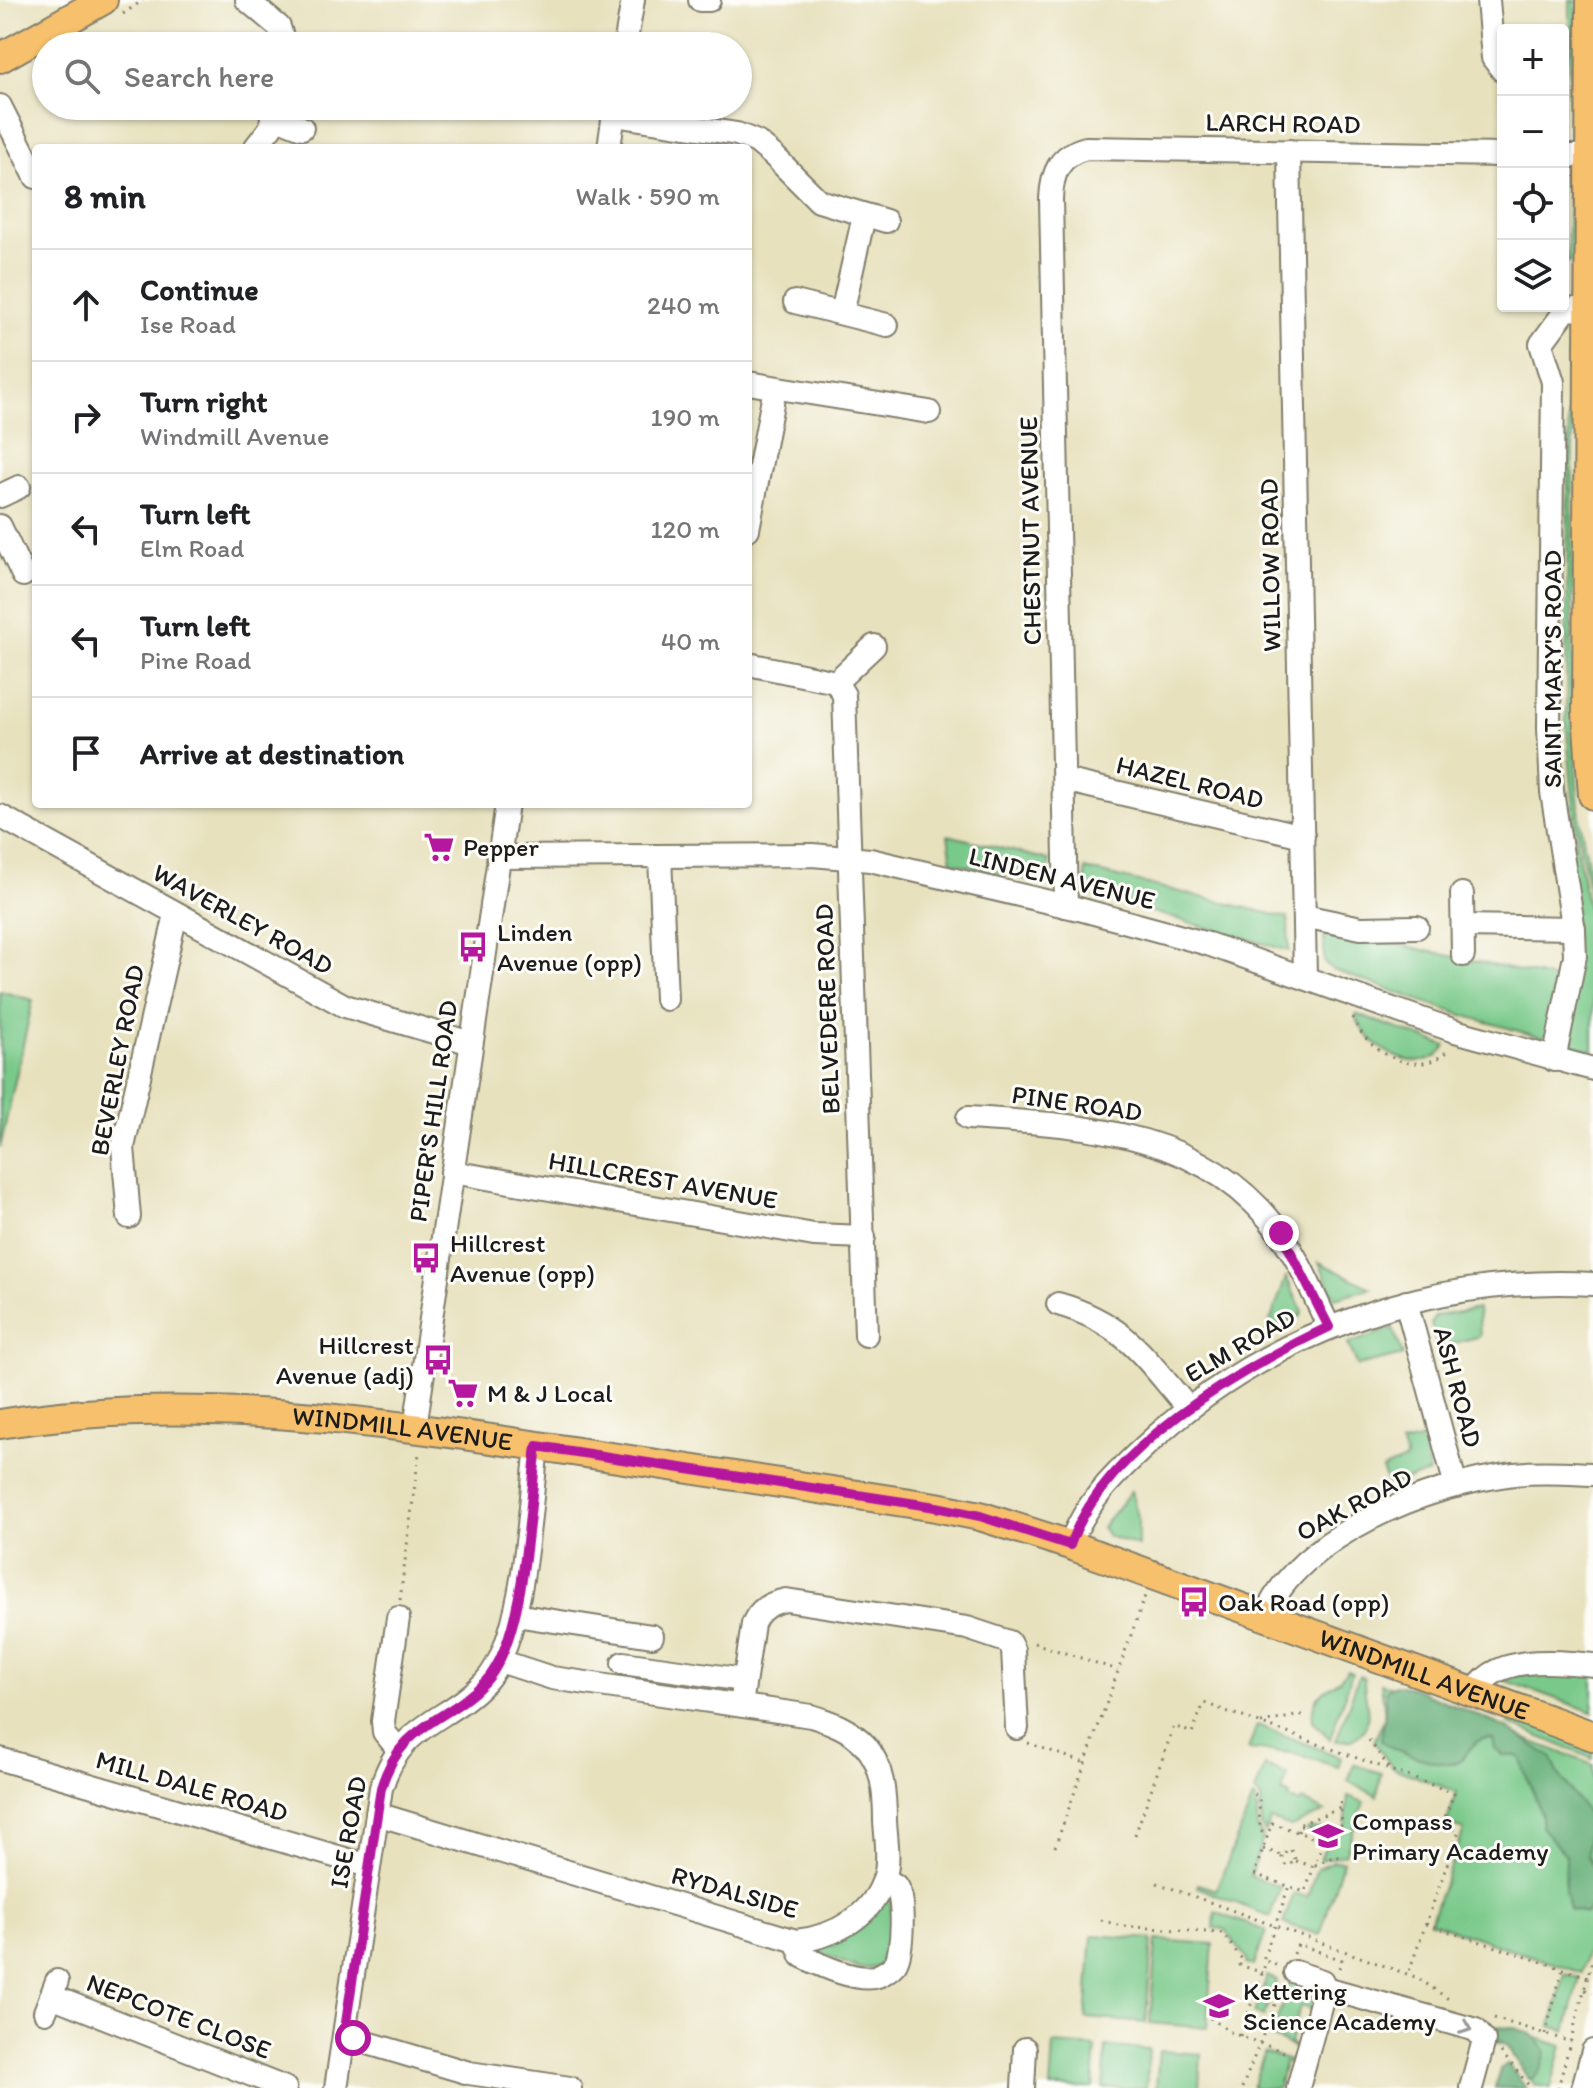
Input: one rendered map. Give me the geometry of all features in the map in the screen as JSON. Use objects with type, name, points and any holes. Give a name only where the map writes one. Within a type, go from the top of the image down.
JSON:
[{"type":"main road","points":[[46,32],[103,0]]},
{"type":"main road","name":"SAINT MARY'S ROAD","points":[[1591,0],[1577,156],[1589,308],[1587,712],[1593,795]]},
{"type":"main road","points":[[0,58],[32,40]]},
{"type":"main road","name":"WINDMILL AVENUE","points":[[0,1424],[100,1413],[202,1410],[309,1415],[418,1436],[537,1446],[936,1507],[980,1516],[1070,1545],[1474,1695],[1589,1731]]},
{"type":"street","points":[[247,0],[279,27],[281,32]]},
{"type":"street","points":[[627,32],[633,0]]},
{"type":"street","points":[[700,0],[709,0]]},
{"type":"street","points":[[1488,0],[1493,58],[1497,63]]},
{"type":"street","points":[[0,106],[32,169]]},
{"type":"street","points":[[257,144],[269,120]]},
{"type":"street","points":[[288,120],[302,128]]},
{"type":"street","points":[[610,144],[613,120]]},
{"type":"street","points":[[665,120],[737,134],[766,149],[819,201],[875,218],[851,274],[842,313]]},
{"type":"street","name":"LARCH ROAD","points":[[1064,158],[1086,148],[1497,155]]},
{"type":"street","name":"WILLOW ROAD","points":[[1289,151],[1305,977]]},
{"type":"street","name":"CHESTNUT AVENUE","points":[[1064,158],[1052,179],[1051,199],[1066,906]]},
{"type":"street","points":[[795,302],[887,325]]},
{"type":"street","name":"SAINT MARY'S ROAD","points":[[1554,1060],[1572,982],[1574,928],[1552,792],[1549,728],[1553,382],[1541,344],[1557,318],[1566,310],[1589,308]]},
{"type":"street","points":[[752,384],[929,412]]},
{"type":"street","points":[[753,478],[775,388]]},
{"type":"street","points":[[0,526],[23,575]]},
{"type":"street","points":[[752,665],[836,682],[874,646]]},
{"type":"street","name":"BELVEDERE ROAD","points":[[836,682],[844,695],[866,1335]]},
{"type":"street","name":"HAZEL ROAD","points":[[1064,780],[1303,836]]},
{"type":"street","name":"PIPER'S HILL ROAD","points":[[418,1436],[452,1172],[506,808]]},
{"type":"street","name":"WAVERLEY ROAD","points":[[0,816],[345,1006],[471,1043]]},
{"type":"street","points":[[660,856],[666,999]]},
{"type":"street","name":"LINDEN AVENUE","points":[[498,857],[850,858],[1066,906],[1208,944],[1455,1031],[1593,1069]]},
{"type":"street","points":[[1462,894],[1463,955]]},
{"type":"street","name":"BEVERLEY ROAD","points":[[129,1217],[123,1147],[176,914]]},
{"type":"street","points":[[1304,916],[1361,928],[1417,927]]},
{"type":"street","points":[[1463,926],[1574,928]]},
{"type":"street","name":"PINE ROAD","points":[[968,1118],[1108,1131],[1164,1146],[1198,1162],[1246,1198],[1281,1233],[1329,1327]]},
{"type":"street","name":"HILLCREST AVENUE","points":[[452,1172],[814,1235],[864,1237]]},
{"type":"street","name":"ELM ROAD","points":[[1070,1545],[1078,1523],[1098,1494],[1188,1408],[1234,1377],[1329,1327],[1406,1302],[1472,1287],[1593,1284]]},
{"type":"street","name":"ASH ROAD","points":[[1406,1302],[1456,1486]]},
{"type":"street","points":[[1058,1304],[1084,1311],[1115,1327],[1188,1408]]},
{"type":"street","points":[[398,1618],[383,1721],[384,1732],[398,1749],[484,1683],[500,1661],[515,1615],[537,1446]]},
{"type":"street","name":"OAK ROAD","points":[[1264,1618],[1272,1596],[1298,1565],[1385,1512],[1456,1486],[1513,1474],[1593,1474]]},
{"type":"street","points":[[741,1705],[757,1615],[771,1603],[786,1600],[967,1628],[1009,1642],[1013,1650],[1017,1728]]},
{"type":"street","points":[[515,1615],[652,1636]]},
{"type":"street","points":[[500,1661],[552,1678],[741,1705],[832,1722],[866,1746],[877,1763],[885,1802],[884,1879],[895,1884],[900,1894],[901,1944],[895,1964],[881,1975],[871,1978],[813,1962],[802,1956],[796,1941]]},
{"type":"street","points":[[1474,1695],[1484,1677],[1507,1668],[1552,1662],[1593,1665]]},
{"type":"street","points":[[623,1663],[744,1680]]},
{"type":"street","name":"ISE ROAD","points":[[336,2088],[377,1814],[387,1767],[398,1749]]},
{"type":"street","name":"MILL DALE ROAD","points":[[0,1759],[369,1866]]},
{"type":"street","name":"RYDALSIDE","points":[[377,1814],[796,1941],[829,1934],[846,1926],[862,1913],[884,1879]]},
{"type":"street","points":[[1295,1972],[1322,1981],[1328,1993]]},
{"type":"street","points":[[1298,2088],[1323,1995],[1333,1990],[1476,2030],[1484,2040],[1471,2088]]},
{"type":"street","name":"NEPCOTE CLOSE","points":[[51,1996],[285,2088]]},
{"type":"street","points":[[344,2036],[469,2073],[570,2088]]},
{"type":"street","points":[[1023,2088],[1025,2049]]},
{"type":"street","points":[[1583,2088],[1593,2051]]},
{"type":"path","points":[[1352,1010],[1356,1026],[1369,1044],[1395,1059],[1417,1062],[1435,1059],[1450,1044]]},
{"type":"path","points":[[398,1618],[418,1436]]},
{"type":"path","points":[[1055,1847],[1147,1592]]},
{"type":"path","points":[[1009,1642],[1036,1643],[1118,1670]]},
{"type":"path","points":[[1135,1835],[1174,1726],[1192,1733],[1204,1703],[1454,1793],[1442,1826],[1459,1831],[1408,1974]]},
{"type":"path","points":[[1261,1723],[1306,1714]]},
{"type":"path","points":[[1017,1728],[1018,1740],[1085,1763]]},
{"type":"path","points":[[1369,1740],[1391,1771]]},
{"type":"path","points":[[1254,1794],[1259,1798],[1258,1824],[1267,1837]]},
{"type":"path","points":[[1300,1826],[1342,1826],[1343,1807],[1340,1800]]},
{"type":"path","points":[[1298,1832],[1300,1826],[1343,1807]]},
{"type":"path","points":[[1272,1823],[1323,1841],[1305,1892],[1254,1874],[1267,1837],[1272,1823]]},
{"type":"path","points":[[1263,1849],[1281,1855],[1291,1850],[1296,1861]]},
{"type":"path","points":[[1281,1855],[1286,1866],[1296,1861],[1314,1866],[1333,1857],[1344,1857]]},
{"type":"path","points":[[1157,1883],[1408,1974],[1451,2000]]},
{"type":"path","points":[[1240,2036],[1289,1886]]},
{"type":"path","points":[[1101,1920],[1121,1926],[1222,1933],[1242,1959],[1240,1965],[1263,1973]]},
{"type":"path","points":[[1426,1924],[1588,1977]]},
{"type":"path","points":[[1558,2088],[1593,1957]]},
{"type":"path","points":[[1266,1962],[1295,1972]]},
{"type":"path","points":[[1545,2035],[1563,1968]]},
{"type":"path","points":[[1585,1990],[1593,1992]]},
{"type":"path","points":[[1490,2017],[1571,2042]]},
{"type":"path","points":[[1210,2018],[1240,2036],[1306,2059]]},
{"type":"path","points":[[1483,2046],[1505,2053],[1531,2088]]},
{"type":"green space","points":[[1570,0],[1576,0],[1576,119],[1570,135]]},
{"type":"green space","points":[[1569,176],[1575,190],[1574,262],[1569,262]]},
{"type":"green space","points":[[1569,332],[1573,341],[1572,721],[1580,821],[1593,890],[1593,910],[1575,821],[1566,721]]},
{"type":"green space","points":[[1563,774],[1593,936],[1593,1051],[1568,1043],[1558,776]]},
{"type":"green space","points":[[948,835],[1049,860],[1049,878],[1040,884],[952,862]]},
{"type":"green space","points":[[1085,869],[1288,918],[1289,951],[1086,893]]},
{"type":"green space","points":[[1324,928],[1559,980],[1548,1031],[1543,1038],[1459,1014],[1333,970],[1324,962]]},
{"type":"green space","points":[[0,991],[33,1000],[0,1148]]},
{"type":"green space","points":[[1356,1014],[1446,1046],[1437,1056],[1424,1061],[1410,1061],[1382,1049],[1361,1027]]},
{"type":"green space","points":[[1319,1262],[1371,1288],[1335,1298]]},
{"type":"green space","points":[[1286,1277],[1303,1312],[1301,1316],[1266,1333]]},
{"type":"green space","points":[[1478,1309],[1480,1336],[1437,1348],[1431,1323],[1435,1316]]},
{"type":"green space","points":[[1393,1328],[1403,1355],[1358,1366],[1348,1344]]},
{"type":"green space","points":[[1424,1439],[1429,1473],[1389,1486],[1382,1470],[1407,1459],[1401,1444]]},
{"type":"green space","points":[[1131,1491],[1138,1517],[1138,1546],[1108,1536],[1102,1527]]},
{"type":"green space","points":[[1347,1671],[1352,1673],[1330,1739],[1313,1721],[1315,1703]]},
{"type":"green space","points":[[1525,1672],[1593,1673],[1593,1712],[1501,1679]]},
{"type":"green space","points":[[1359,1676],[1364,1678],[1368,1712],[1365,1727],[1352,1740],[1336,1741]]},
{"type":"green space","points":[[1381,1683],[1593,1765],[1593,1929],[1582,1973],[1430,1922],[1464,1830],[1446,1824],[1457,1792],[1393,1768],[1374,1742],[1385,1717]]},
{"type":"green space","points":[[1394,1685],[1413,1688],[1509,1729],[1551,1757],[1558,1773],[1588,1814],[1587,1856],[1593,1868],[1593,1900],[1586,1914],[1569,1909],[1565,1891],[1566,1855],[1541,1827],[1540,1810],[1521,1759],[1515,1755],[1503,1755],[1495,1749],[1493,1739],[1486,1738],[1473,1746],[1463,1758],[1451,1763],[1419,1758],[1387,1745],[1381,1741],[1386,1690]]},
{"type":"green space","points":[[1510,1718],[1593,1745],[1593,1759],[1509,1724]]},
{"type":"green space","points":[[1257,1725],[1341,1757],[1338,1767],[1292,1753],[1248,1749]]},
{"type":"green space","points":[[1354,1764],[1381,1773],[1377,1796],[1348,1781]]},
{"type":"green space","points":[[1265,1766],[1288,1775],[1282,1792],[1290,1796],[1289,1799],[1300,1803],[1302,1800],[1325,1812],[1291,1827],[1270,1820],[1265,1833],[1261,1826],[1261,1798],[1255,1792]]},
{"type":"green space","points":[[1348,1796],[1364,1802],[1345,1854],[1320,1860],[1328,1839],[1306,1831],[1345,1828]]},
{"type":"green space","points":[[1253,1798],[1257,1801],[1257,1827],[1263,1838],[1250,1876],[1280,1887],[1270,1917],[1197,1887],[1198,1884],[1216,1890]]},
{"type":"green space","points":[[1333,1861],[1343,1861],[1320,1935],[1283,1923],[1294,1893],[1307,1897],[1317,1868]]},
{"type":"green space","points":[[890,1893],[895,1940],[884,1966],[860,1969],[815,1951]]},
{"type":"green space","points":[[1215,1912],[1266,1931],[1254,1966],[1246,1964],[1247,1959],[1224,1929],[1214,1928]]},
{"type":"green space","points":[[1092,1935],[1152,1939],[1146,2023],[1086,2018]]},
{"type":"green space","points":[[1156,1940],[1213,1944],[1207,2028],[1150,2023]]},
{"type":"green space","points":[[1565,1974],[1580,1978],[1566,2031],[1551,2026]]},
{"type":"green space","points":[[1267,1976],[1277,1980],[1264,2016],[1254,2013]]},
{"type":"green space","points":[[1290,1981],[1307,1986],[1314,1999],[1312,2009],[1300,2006],[1290,2044],[1302,2048],[1301,2051],[1271,2037]]},
{"type":"green space","points":[[1497,2026],[1562,2046],[1551,2088],[1535,2085],[1506,2045],[1493,2042]]},
{"type":"green space","points":[[1513,2027],[1531,2034],[1546,2050],[1542,2068],[1533,2078],[1528,2079],[1508,2045],[1496,2039],[1498,2028]]},
{"type":"green space","points":[[1053,2044],[1096,2047],[1093,2088],[1050,2088]]},
{"type":"green space","points":[[1106,2047],[1149,2049],[1146,2088],[1103,2088]]},
{"type":"green space","points":[[1159,2051],[1201,2054],[1199,2088],[1156,2088]]},
{"type":"green space","points":[[1264,2053],[1298,2063],[1297,2066],[1284,2063],[1278,2088],[1252,2088]]},
{"type":"green space","points":[[1508,2064],[1526,2088],[1495,2088],[1500,2069]]},
{"type":"place","name":"Pepper","points":[[439,847]]},
{"type":"place","name":"Linden Avenue (opp)","points":[[473,947]]},
{"type":"place","name":"Hillcrest Avenue (opp)","points":[[426,1258]]},
{"type":"place","name":"Hillcrest Avenue (adj)","points":[[438,1360]]},
{"type":"place","name":"M & J Local","points":[[463,1393]]},
{"type":"place","name":"Oak Road (opp)","points":[[1194,1602]]},
{"type":"place","name":"Compass Primary Academy","points":[[1328,1836]]},
{"type":"place","name":"Kettering Science Academy","points":[[1219,2006]]},
{"type":"route","points":[[353,2038],[344,2036],[381,1788],[387,1767],[398,1749],[421,1728],[484,1683],[500,1661],[515,1615],[537,1446],[936,1507],[980,1516],[1070,1545],[1090,1503],[1114,1476],[1188,1408],[1234,1377],[1329,1327],[1281,1233]]}]
